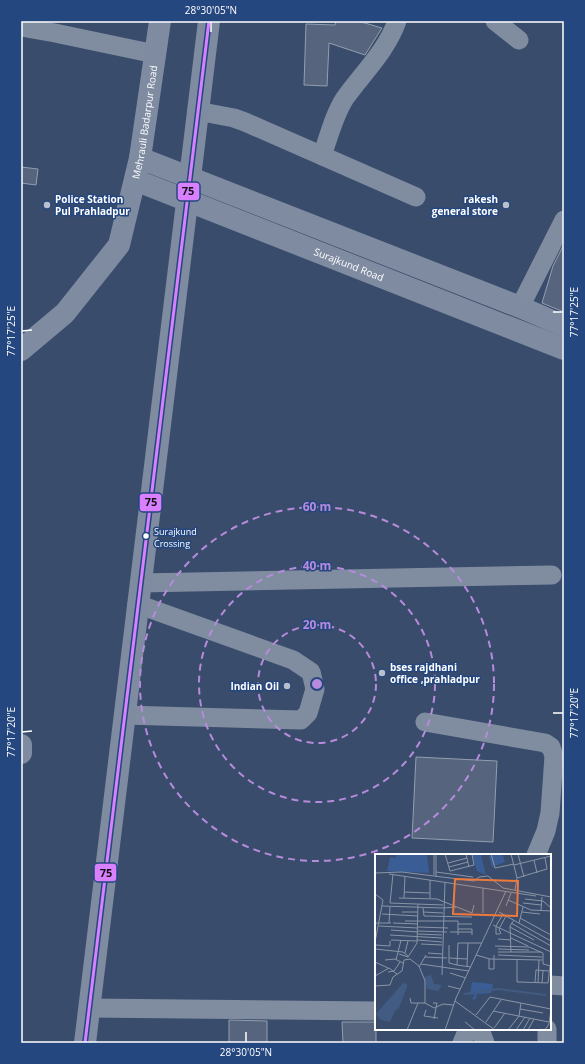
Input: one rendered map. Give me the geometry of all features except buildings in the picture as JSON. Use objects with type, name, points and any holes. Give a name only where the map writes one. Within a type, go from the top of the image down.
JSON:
[{"type":"main road","name":"Mehrauli Badarpur Road","points":[[21,350],[66,313],[119,245],[140,158],[160,21]]},
{"type":"main road","points":[[84,1043],[209,21]]},
{"type":"main road","points":[[140,158],[520,307],[564,326]]},
{"type":"main road","name":"Surajkund Road","points":[[135,180],[564,349]]},
{"type":"main road","points":[[21,745],[21,753]]},
{"type":"street","points":[[322,156],[341,105],[385,46],[398,21]]},
{"type":"street","points":[[495,21],[519,40]]},
{"type":"street","points":[[21,27],[55,32],[155,54]]},
{"type":"street","points":[[197,111],[234,118],[245,122],[416,197]]},
{"type":"street","points":[[520,307],[560,240],[564,220]]},
{"type":"street","points":[[139,594],[552,575]]},
{"type":"street","points":[[124,715],[301,720],[308,713],[314,689],[311,672],[293,660],[139,594]]},
{"type":"street","points":[[426,722],[545,742],[551,747],[554,756],[550,813],[546,831],[536,854]]},
{"type":"street","points":[[551,985],[564,986]]},
{"type":"street","points":[[89,1008],[375,1011]]},
{"type":"street","points":[[462,1043],[468,1030]]},
{"type":"street","points":[[480,1030],[486,1043]]},
{"type":"street","points":[[547,1030],[547,1043]]},
{"type":"transit line","name":"75","points":[[85,1043],[209,21]]},
{"type":"place","name":"Police Station Pul Prahladpur","points":[[47,205]]},
{"type":"place","name":"rakesh general store","points":[[506,205]]},
{"type":"place","name":"Surajkund Crossing","points":[[146,536]]},
{"type":"place","name":"bses rajdhani office ,prahladpur","points":[[382,673]]},
{"type":"place","name":"Indian Oil","points":[[287,686]]}]
